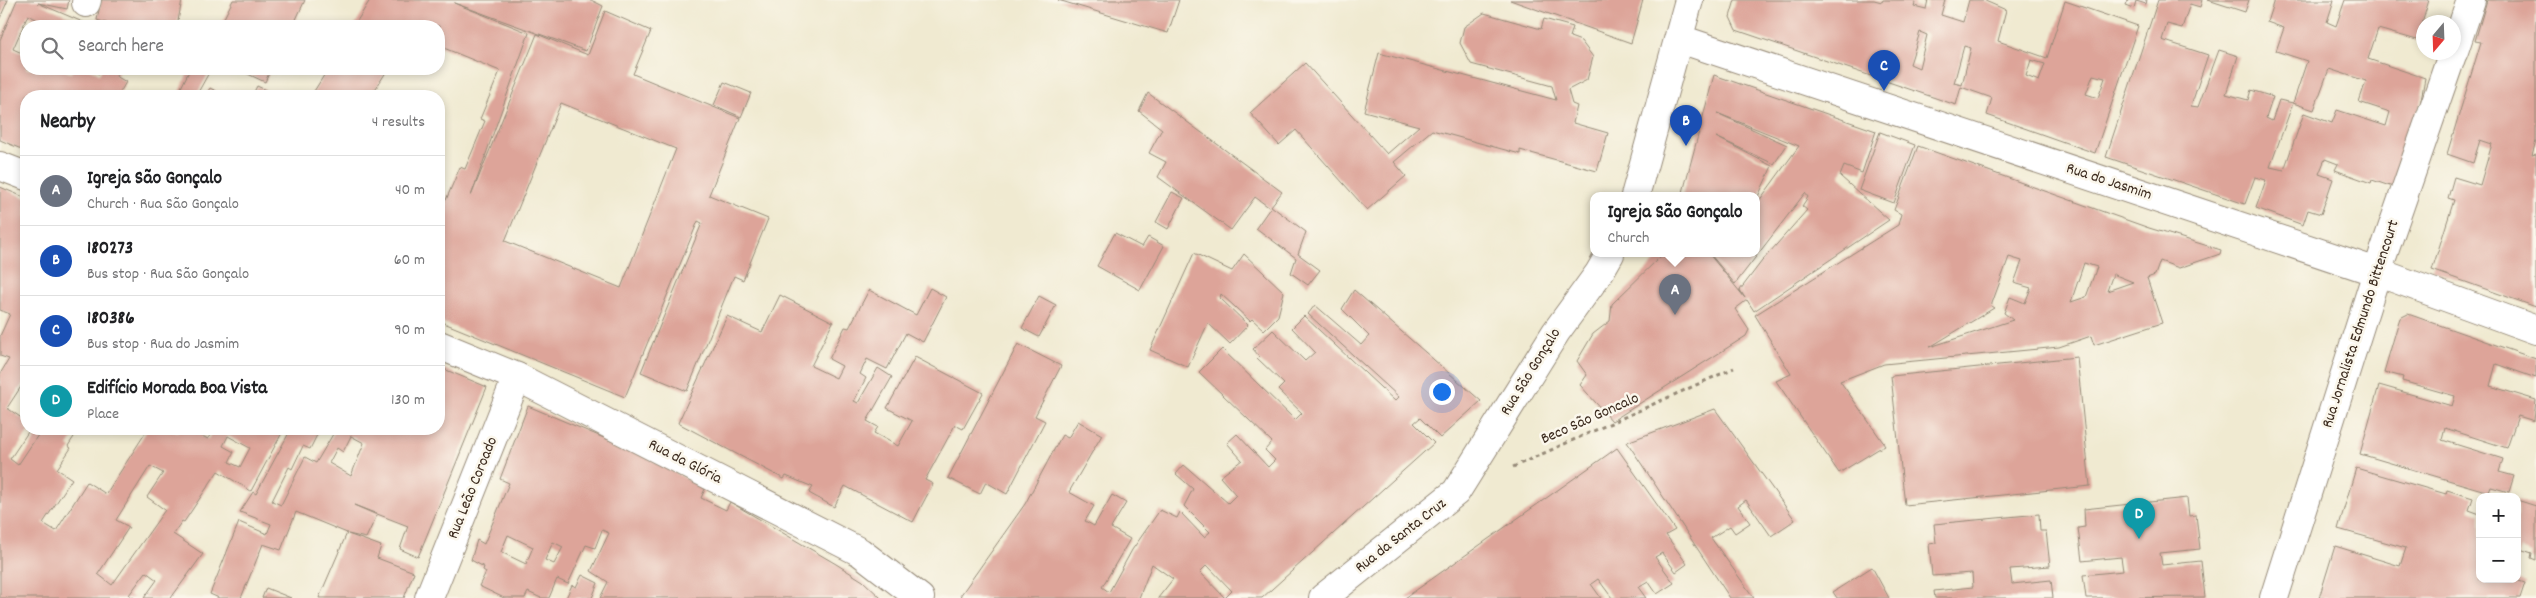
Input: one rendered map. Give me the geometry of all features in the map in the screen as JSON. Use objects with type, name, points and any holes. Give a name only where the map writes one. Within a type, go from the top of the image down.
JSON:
[{"type":"street","points":[[1636,192],[1680,40],[1689,0]]},
{"type":"street","name":"Rua Jornalista Edmundo Bittencourt","points":[[2461,29],[2471,0]]},
{"type":"street","name":"Rua do Jasmim","points":[[1680,40],[2377,272],[2536,330]]},
{"type":"street","name":"Rua Jornalista Edmundo Bittencourt","points":[[2274,598],[2377,272],[2450,60]]},
{"type":"street","points":[[0,166],[20,174]]},
{"type":"street","name":"Rua São Gonçalo","points":[[1456,492],[1556,332],[1599,273],[1608,257]]},
{"type":"street","name":"Rua da Glória","points":[[445,348],[517,378],[860,552],[920,598]]},
{"type":"street","name":"Rua Leão Coroado","points":[[428,598],[517,378]]},
{"type":"street","name":"Rua da Santa Cruz","points":[[1323,598],[1456,492]]},
{"type":"path","name":"Beco São Goncalo","points":[[1510,468],[1734,368]]},
{"type":"building","points":[[0,0],[8,0],[0,18]]},
{"type":"building","points":[[17,0],[69,0],[67,9],[38,3],[78,20],[38,20],[28,15],[26,20],[20,20],[20,33],[13,49],[20,52],[20,75],[117,75],[126,82],[121,90],[20,90],[20,148],[0,140],[0,40]]},
{"type":"building","points":[[101,0],[182,0],[178,20],[97,20]]},
{"type":"building","points":[[233,0],[305,0],[296,20],[223,20]]},
{"type":"building","points":[[370,0],[591,0],[603,6],[586,51],[454,3],[529,33],[471,196],[537,34],[588,55],[605,11],[651,31],[633,74],[740,118],[709,195],[768,219],[743,280],[734,276],[687,391],[641,372],[702,223],[698,221],[625,397],[445,323],[445,200],[460,167],[465,169],[485,121],[480,119],[500,71],[445,48],[445,20],[358,20]],"holes":[[[561,103],[676,149],[621,288],[505,241]]]},
{"type":"building","points":[[1058,0],[1179,0],[1168,33]]},
{"type":"building","points":[[1510,0],[1643,0],[1631,43]]},
{"type":"building","points":[[1735,0],[1874,0],[1882,2],[1883,0],[1916,0],[1914,6],[1926,9],[1928,0],[1945,0],[1941,15],[1963,22],[1969,0],[1983,0],[2006,10],[1998,41],[2047,58],[2065,1],[2138,26],[2095,153],[1987,115],[1992,98],[1961,87],[1956,105],[1736,30],[1730,17]],"holes":[[[1920,32],[1927,35],[1919,68],[1910,64]],[[1964,46],[1971,48],[1962,85],[1954,83]],[[2031,60],[2045,64],[2039,81],[2026,76]],[[2093,75],[2105,78],[2098,98],[2086,94]]]},
{"type":"building","points":[[2128,0],[2147,0],[2146,4],[2136,1],[2134,8],[2126,5]]},
{"type":"building","points":[[2158,0],[2202,0],[2200,7],[2190,4],[2182,28],[2167,24],[2162,40],[2208,55],[2191,106],[2198,107],[2219,50],[2238,56],[2226,94],[2248,100],[2251,90],[2273,97],[2266,118],[2272,121],[2279,100],[2293,103],[2307,61],[2276,51],[2284,28],[2267,22],[2274,0],[2334,0],[2327,22],[2336,26],[2345,0],[2429,0],[2424,15],[2416,15],[2416,40],[2378,29],[2368,59],[2425,78],[2417,121],[2396,188],[2372,180],[2371,183],[2335,170],[2338,164],[2325,159],[2319,174],[2333,179],[2321,214],[2308,210],[2303,225],[2256,208],[2266,180],[2255,177],[2245,204],[2106,157]],"holes":[[[2329,69],[2366,81],[2359,102],[2390,112],[2386,126],[2337,110],[2332,123],[2304,113],[2284,170],[2270,167],[2293,103],[2314,110]]]},
{"type":"building","points":[[2208,0],[2249,0],[2245,12]]},
{"type":"building","points":[[2487,0],[2536,0],[2536,141],[2532,155],[2536,154],[2536,307],[2432,270],[2454,200],[2448,198],[2454,177],[2480,185],[2492,144],[2480,140],[2473,163],[2447,154],[2481,42],[2475,41]]},
{"type":"building","points":[[1484,13],[1541,29],[1544,19],[1573,27],[1570,37],[1581,41],[1593,57],[1587,80],[1568,90],[1572,104],[1577,106],[1573,123],[1608,133],[1597,171],[1520,150],[1520,154],[1432,130],[1394,162],[1406,176],[1367,210],[1296,130],[1279,145],[1250,113],[1305,63],[1387,154],[1419,126],[1364,111],[1379,53],[1556,100],[1552,86],[1471,64],[1460,43],[1464,27]]},
{"type":"building","points":[[187,75],[208,75],[199,90],[180,90]]},
{"type":"building","points":[[250,75],[268,75],[265,82]]},
{"type":"building","points":[[324,75],[384,75],[375,90],[315,90]]},
{"type":"building","points":[[1714,75],[1876,131],[1862,173],[1844,166],[1840,176],[1889,220],[1754,311],[1747,300],[1735,309],[1749,330],[1746,336],[1612,421],[1580,385],[1587,375],[1577,361],[1593,334],[1610,321],[1612,304],[1660,257],[1711,257],[1745,298],[1740,290],[1762,261],[1807,210],[1802,206],[1808,197],[1805,193],[1760,252],[1760,200],[1799,146],[1717,113],[1787,145],[1774,164],[1716,137],[1772,166],[1760,192],[1683,192]]},
{"type":"building","points":[[724,82],[751,93],[741,117],[714,105]]},
{"type":"building","points":[[257,86],[266,90],[255,90]]},
{"type":"building","points":[[1148,93],[1282,192],[1271,206],[1306,232],[1298,254],[1320,270],[1308,285],[1291,273],[1296,258],[1256,228],[1270,208],[1255,197],[1231,230],[1158,177],[1166,162],[1149,153],[1162,129],[1139,111]]},
{"type":"building","points":[[1880,132],[1915,145],[1894,203],[1859,190]]},
{"type":"building","points":[[1918,146],[2149,228],[2221,250],[2220,254],[2179,268],[2160,261],[2155,275],[2147,278],[2162,323],[2094,345],[2091,336],[2059,347],[1884,364],[1840,381],[1885,445],[1839,473],[1776,381],[1791,374],[1755,315],[1898,225],[1901,214],[1894,210]],"holes":[[[2009,257],[2022,261],[2014,283],[2031,288],[2025,303],[2010,297],[2004,313],[2013,320],[1930,347],[1994,308],[1991,306]],[[2084,263],[2097,267],[2086,297],[2071,302]],[[2113,274],[2133,282],[2107,291]]]},
{"type":"building","points":[[0,187],[20,195],[20,388],[7,408],[20,417],[20,435],[26,435],[10,459],[18,465],[38,435],[75,435],[68,446],[71,448],[57,469],[72,479],[43,523],[56,531],[87,482],[106,494],[144,435],[202,435],[208,439],[210,435],[281,435],[251,491],[218,471],[184,522],[182,521],[173,534],[203,554],[171,598],[144,598],[157,580],[146,572],[129,595],[134,598],[0,598],[0,374],[9,359],[0,356],[0,336],[10,314],[0,310]],"holes":[[[228,436],[250,448],[240,467],[229,462],[234,452],[223,446]],[[150,466],[163,473],[147,497],[165,510],[112,585],[98,574],[129,527],[116,520]]]},
{"type":"building","points":[[1172,192],[1184,198],[1168,229],[1156,222]]},
{"type":"building","points":[[1115,233],[1142,247],[1148,237],[1164,246],[1140,290],[1097,266]]},
{"type":"building","points":[[1194,253],[1232,271],[1244,254],[1284,292],[1278,316],[1264,330],[1252,319],[1250,321],[1221,294],[1220,298],[1248,325],[1230,344],[1208,323],[1188,367],[1150,350]]},
{"type":"building","points":[[1712,257],[1756,257],[1735,284]]},
{"type":"building","points":[[930,288],[946,297],[923,342],[906,333],[887,369],[867,359],[860,374],[866,378],[854,401],[858,403],[878,368],[892,377],[867,421],[878,427],[874,433],[898,446],[912,421],[887,408],[915,357],[983,393],[963,429],[955,425],[925,480],[933,484],[913,522],[845,486],[834,507],[809,493],[813,487],[786,476],[784,479],[678,423],[727,316],[762,332],[780,295],[833,322],[811,366],[836,378],[842,366],[829,359],[845,327],[849,328],[869,290],[916,315]]},
{"type":"building","points":[[1354,290],[1481,401],[1440,438],[1420,418],[1414,423],[1434,443],[1262,598],[1158,598],[1173,579],[1152,564],[1139,598],[963,598],[960,596],[1025,504],[1062,435],[1068,438],[1078,421],[1102,435],[1069,492],[1094,506],[1085,521],[1094,526],[1112,495],[1126,503],[1111,528],[1130,539],[1102,587],[1109,592],[1132,550],[1160,510],[1177,518],[1180,512],[1204,537],[1210,532],[1184,506],[1193,489],[1176,474],[1184,465],[1228,503],[1236,495],[1220,477],[1242,460],[1227,443],[1237,434],[1268,467],[1275,460],[1265,450],[1272,442],[1199,372],[1222,349],[1295,420],[1302,413],[1278,390],[1284,384],[1257,358],[1259,356],[1253,349],[1273,330],[1305,361],[1315,352],[1292,328],[1304,316],[1395,401],[1399,397],[1308,314],[1315,305],[1361,345],[1369,336],[1342,309]],"holes":[[[1207,565],[1232,591],[1225,598],[1200,572]]]},
{"type":"building","points":[[1039,296],[1056,305],[1039,337],[1022,328]]},
{"type":"building","points":[[2408,314],[2536,359],[2536,378],[2496,364],[2490,386],[2536,400],[2534,421],[2518,416],[2507,448],[2445,428],[2442,440],[2503,459],[2499,472],[2514,476],[2509,492],[2491,487],[2489,492],[2360,454],[2379,385],[2452,406],[2455,396],[2402,381],[2403,377],[2384,372],[2400,318]]},
{"type":"building","points":[[1018,344],[1061,366],[1035,416],[1045,421],[1007,494],[986,482],[980,494],[948,478]]},
{"type":"building","points":[[2077,357],[2090,486],[1905,505],[1891,376]]},
{"type":"building","points":[[445,370],[487,387],[418,557],[400,549],[408,526],[354,505],[377,515],[366,538],[348,534],[381,546],[377,558],[414,572],[404,598],[319,598],[347,533],[296,512],[281,550],[263,544],[241,598],[219,598],[210,594],[239,522],[267,534],[271,524],[240,512],[253,492],[256,494],[288,435],[317,435],[310,449],[303,446],[292,469],[289,467],[272,501],[281,505],[305,457],[316,463],[332,435],[445,435]],"holes":[[[351,436],[364,443],[351,476],[329,463],[337,448],[343,452]]]},
{"type":"building","points":[[528,406],[637,452],[705,489],[701,498],[726,510],[730,502],[863,581],[881,598],[600,598],[608,582],[591,571],[609,533],[602,530],[595,548],[586,545],[568,584],[557,579],[549,598],[541,598],[528,592],[525,598],[504,598],[479,586],[486,572],[483,570],[484,567],[471,560],[477,540],[484,544],[509,483],[500,479]],"holes":[[[508,535],[533,547],[526,564],[501,552]],[[553,542],[563,547],[554,564],[545,560]]]},
{"type":"building","points":[[1715,409],[1795,520],[1771,536],[1746,500],[1738,506],[1750,523],[1735,533],[1730,526],[1711,538],[1754,598],[1730,598],[1627,442]]},
{"type":"building","points":[[1617,448],[1675,530],[1666,535],[1687,564],[1676,572],[1662,553],[1655,557],[1674,583],[1657,594],[1648,581],[1638,587],[1646,598],[1612,598],[1598,579],[1591,584],[1601,598],[1405,598]]},
{"type":"building","points":[[2356,468],[2446,494],[2447,490],[2473,498],[2469,510],[2476,513],[2476,583],[2525,583],[2520,598],[2319,598],[2335,546],[2400,566],[2406,548],[2338,529]]},
{"type":"building","points":[[2187,498],[2189,516],[2196,515],[2200,549],[2160,553],[2162,565],[2201,561],[2205,597],[2086,598],[2083,575],[2123,571],[2121,557],[2082,561],[2078,528],[2085,527],[2084,509]]},
{"type":"building","points":[[2521,501],[2536,506],[2536,560],[2531,558],[2532,553],[2521,549]]},
{"type":"building","points":[[2039,514],[2040,531],[2046,531],[2050,566],[2010,569],[2012,584],[2051,580],[2053,598],[1935,598],[1934,591],[1973,587],[1972,573],[1932,576],[1929,544],[1936,543],[1934,524]]},
{"type":"building","points":[[1872,567],[1889,598],[1837,598],[1833,592]]},
{"type":"building","points":[[582,575],[598,583],[592,598],[566,598],[572,585],[576,587]]},
{"type":"building","points":[[266,588],[291,598],[262,598]]},
{"type":"place","name":"180386","points":[[1884,91]]},
{"type":"place","name":"180273","points":[[1686,146]]},
{"type":"place","name":"Igreja São Gonçalo","points":[[1675,315]]},
{"type":"place","name":"Edifício Morada Boa Vista","points":[[2139,539]]}]
